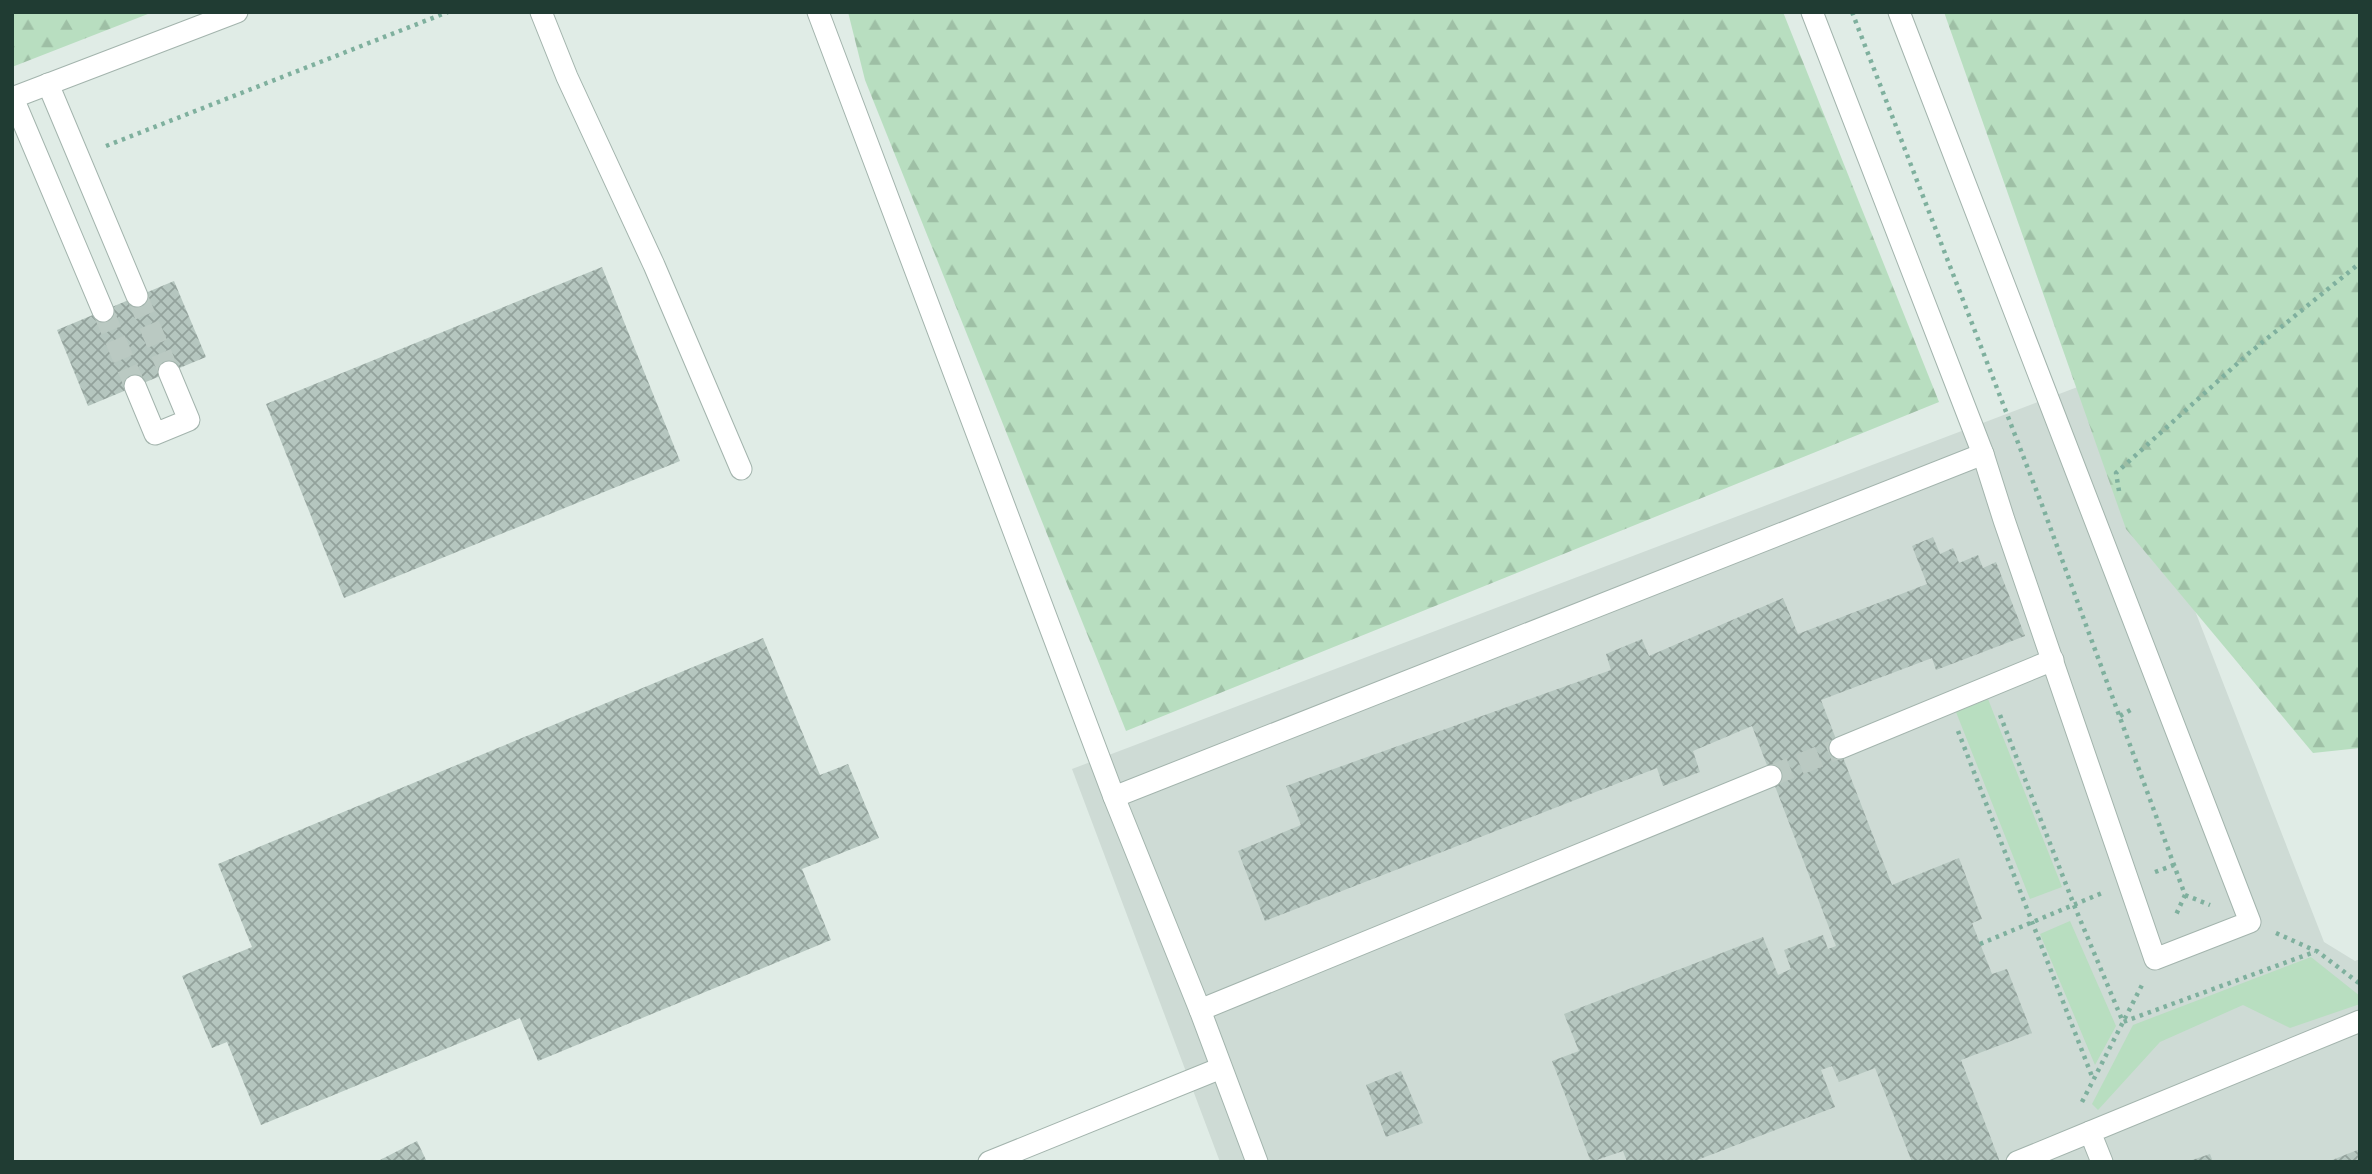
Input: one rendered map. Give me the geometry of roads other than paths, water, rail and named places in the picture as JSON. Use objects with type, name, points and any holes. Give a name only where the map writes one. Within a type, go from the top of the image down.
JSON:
[{"type":"street","points":[[103,311],[13,98],[237,12]]},
{"type":"street","points":[[541,12],[567,77],[654,265],[741,469]]},
{"type":"street","points":[[818,12],[1114,797],[1200,1010],[1257,1162]]},
{"type":"street","points":[[1812,12],[1983,454],[2155,959],[2250,922],[1899,12]]},
{"type":"street","points":[[48,84],[137,296]]},
{"type":"street","points":[[135,386],[155,434],[189,420],[169,372]]},
{"type":"street","points":[[1114,797],[1983,454]]},
{"type":"street","points":[[1840,748],[2053,660]]},
{"type":"street","points":[[1200,1010],[1771,776]]},
{"type":"street","points":[[2017,1162],[2360,1021]]},
{"type":"street","points":[[989,1162],[1221,1068]]},
{"type":"street","points":[[2090,1132],[2102,1162]]},
{"type":"tunnel","points":[[137,296],[169,372]]},
{"type":"tunnel","points":[[103,311],[135,386]]},
{"type":"tunnel","points":[[1771,776],[1840,748]]}]
